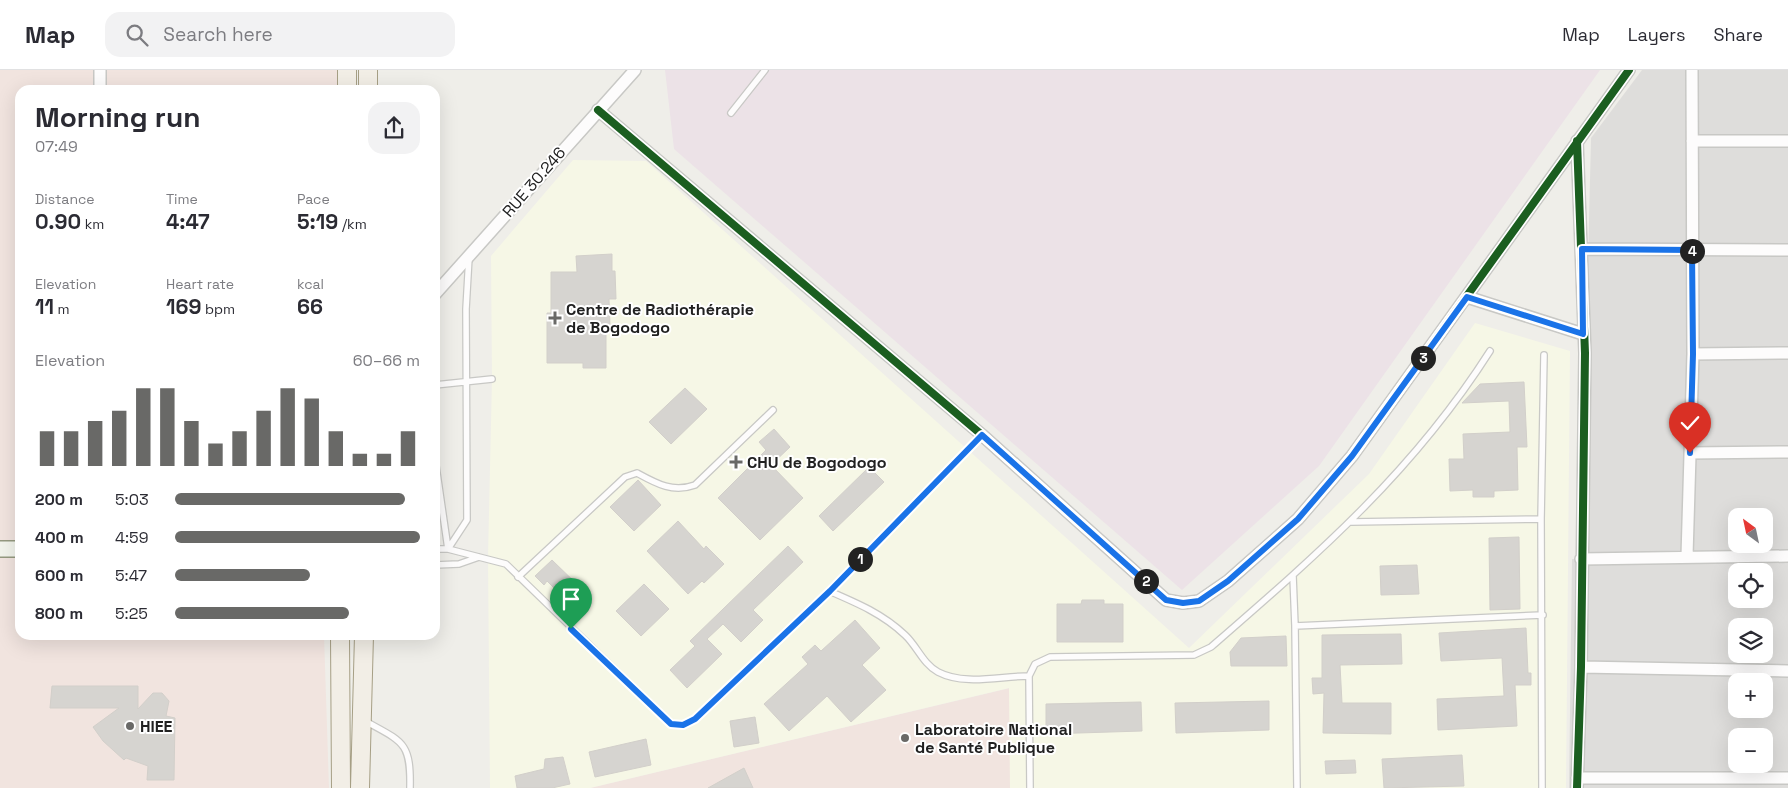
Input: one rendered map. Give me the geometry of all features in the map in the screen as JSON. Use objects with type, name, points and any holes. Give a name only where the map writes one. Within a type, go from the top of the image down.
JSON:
[{"type":"main road","points":[[347,85],[348,70]]},
{"type":"main road","points":[[368,70],[368,85]]},
{"type":"main road","points":[[340,640],[342,788]]},
{"type":"main road","points":[[360,788],[364,640]]},
{"type":"street","points":[[100,70],[100,85]]},
{"type":"street","name":"RUE 30.246","points":[[440,288],[634,70]]},
{"type":"street","points":[[598,110],[982,435],[1166,600],[1183,603],[1199,601],[1228,581],[1298,519],[1352,456],[1629,70]]},
{"type":"street","points":[[1687,556],[1693,354],[1692,70]]},
{"type":"street","points":[[1577,141],[1585,353],[1581,667],[1577,783],[1686,783],[1788,778]]},
{"type":"street","points":[[1692,141],[1788,141]]},
{"type":"street","points":[[1582,249],[1788,250]]},
{"type":"street","points":[[1467,297],[1583,334]]},
{"type":"street","points":[[1693,354],[1788,353]]},
{"type":"street","points":[[1690,453],[1788,452]]},
{"type":"street","points":[[0,549],[15,549]]},
{"type":"street","points":[[1581,559],[1788,556]]},
{"type":"street","points":[[1581,667],[1788,672]]},
{"type":"lane","points":[[731,113],[765,70]]},
{"type":"lane","points":[[448,549],[467,520],[466,310],[469,256]]},
{"type":"lane","points":[[1030,788],[1029,676],[1036,664],[1050,657],[1194,656],[1211,647],[1293,576],[1351,522],[1438,427],[1490,351]]},
{"type":"lane","points":[[1542,788],[1541,519],[1544,355]]},
{"type":"lane","points":[[440,385],[492,379]]},
{"type":"lane","points":[[518,577],[625,477],[637,473],[666,487],[683,489],[695,485],[773,410]]},
{"type":"lane","points":[[440,549],[448,549],[479,558],[488,558],[506,564],[671,724],[683,725],[695,719],[830,591],[982,435]]},
{"type":"lane","points":[[440,494],[448,549]]},
{"type":"lane","points":[[1351,522],[1541,519]]},
{"type":"lane","points":[[440,565],[459,564],[479,558]]},
{"type":"lane","points":[[1293,576],[1297,788]]},
{"type":"lane","points":[[830,591],[885,616],[913,642],[927,665],[939,673],[973,680],[1029,676]]},
{"type":"lane","points":[[1295,626],[1542,615]]},
{"type":"lane","points":[[362,719],[392,736],[406,748],[410,763],[410,788]]},
{"type":"shaded area","points":[[0,70],[348,70],[348,85],[15,85],[15,640],[324,640],[329,788],[0,788]]},
{"type":"shaded area","points":[[665,70],[1600,70],[1319,466],[1182,590],[674,149]]},
{"type":"shaded area","points":[[1642,70],[1788,70],[1788,788],[1569,788],[1572,559],[1581,559],[1591,138]]},
{"type":"shaded area","name":"CHU de Bogodogo","points":[[573,160],[646,161],[1189,648],[1369,474],[1475,323],[1570,351],[1566,788],[1010,788],[1009,688],[590,788],[490,788],[488,558],[492,379],[491,256]]},
{"type":"shaded area","name":"Laboratoire National de Santé Publique","points":[[1010,688],[1010,788],[590,788]]},
{"type":"building","points":[[612,254],[612,271],[615,271],[616,299],[609,299],[610,326],[606,326],[606,368],[583,368],[583,363],[547,363],[547,313],[551,313],[551,272],[577,272],[576,256]]},
{"type":"building","points":[[1524,382],[1527,447],[1517,447],[1518,490],[1494,491],[1494,497],[1473,497],[1473,490],[1450,491],[1449,459],[1464,459],[1463,434],[1510,432],[1509,401],[1462,403],[1480,384]]},
{"type":"building","points":[[685,388],[707,409],[671,444],[649,422]]},
{"type":"building","points":[[774,429],[790,447],[771,465],[803,498],[760,540],[718,498],[766,450],[759,442]]},
{"type":"building","points":[[869,467],[884,482],[833,531],[819,516]]},
{"type":"building","points":[[638,480],[661,505],[634,531],[610,507]]},
{"type":"building","points":[[678,521],[704,549],[706,546],[724,564],[704,583],[702,581],[688,594],[647,551]]},
{"type":"building","points":[[1519,537],[1520,609],[1490,610],[1489,538]]},
{"type":"building","points":[[788,546],[803,562],[753,610],[763,620],[741,642],[723,624],[707,639],[722,654],[687,688],[670,670],[695,646],[690,641]]},
{"type":"building","points":[[552,560],[585,592],[574,602],[565,594],[562,596],[547,581],[544,585],[535,576]]},
{"type":"building","points":[[1417,565],[1419,594],[1381,595],[1380,566]]},
{"type":"building","points":[[644,584],[669,609],[641,636],[616,611]]},
{"type":"building","points":[[1082,600],[1104,600],[1104,604],[1123,604],[1123,642],[1057,642],[1057,604],[1081,604]]},
{"type":"building","points":[[855,620],[880,648],[862,665],[886,690],[851,722],[827,696],[789,731],[764,704],[808,664],[802,657],[815,645],[821,651]]},
{"type":"building","points":[[1526,628],[1528,673],[1531,673],[1531,685],[1515,685],[1517,726],[1438,730],[1437,699],[1504,696],[1502,658],[1441,661],[1439,633]]},
{"type":"building","points":[[1401,634],[1402,664],[1340,665],[1342,703],[1391,703],[1391,734],[1323,733],[1324,693],[1313,694],[1312,678],[1322,678],[1322,635]]},
{"type":"building","points":[[1286,636],[1287,666],[1231,666],[1230,652],[1241,638]]},
{"type":"building","points":[[52,686],[138,686],[138,709],[153,693],[162,693],[169,701],[166,716],[175,718],[174,780],[147,780],[148,766],[126,758],[124,760],[103,741],[93,727],[119,708],[50,708]]},
{"type":"building","points":[[1269,701],[1269,730],[1176,733],[1175,703]]},
{"type":"building","points":[[1141,702],[1142,731],[1046,734],[1046,704]]},
{"type":"building","points":[[755,717],[759,743],[734,747],[730,721]]},
{"type":"building","points":[[646,739],[651,765],[595,777],[589,752]]},
{"type":"building","points":[[1462,755],[1464,786],[1384,788],[1382,759]]},
{"type":"building","points":[[563,757],[570,784],[552,788],[517,788],[515,776],[544,769],[545,759]]},
{"type":"building","points":[[1355,760],[1356,773],[1326,774],[1325,761]]},
{"type":"building","points":[[744,768],[753,788],[708,788]]},
{"type":"cycle path","points":[[598,110],[982,435],[1166,600],[1183,603],[1199,601],[1228,581],[1298,519],[1352,456],[1629,70]]},
{"type":"cycle path","points":[[1577,141],[1585,353],[1581,667],[1577,788]]},
{"type":"place","name":"Centre de Radiothérapie de Bogodogo","points":[[555,318]]},
{"type":"place","name":"CHU de Bogodogo","points":[[736,462]]},
{"type":"place","name":"HIEE","points":[[130,726]]},
{"type":"place","name":"Laboratoire National de Santé Publique","points":[[905,738]]},
{"type":"route","points":[[571,629],[671,724],[683,725],[695,719],[830,591],[982,435],[1088,528],[1166,600],[1183,603],[1199,601],[1228,581],[1298,519],[1352,456],[1467,297],[1583,334],[1582,249],[1692,250],[1693,354],[1690,453]]}]
